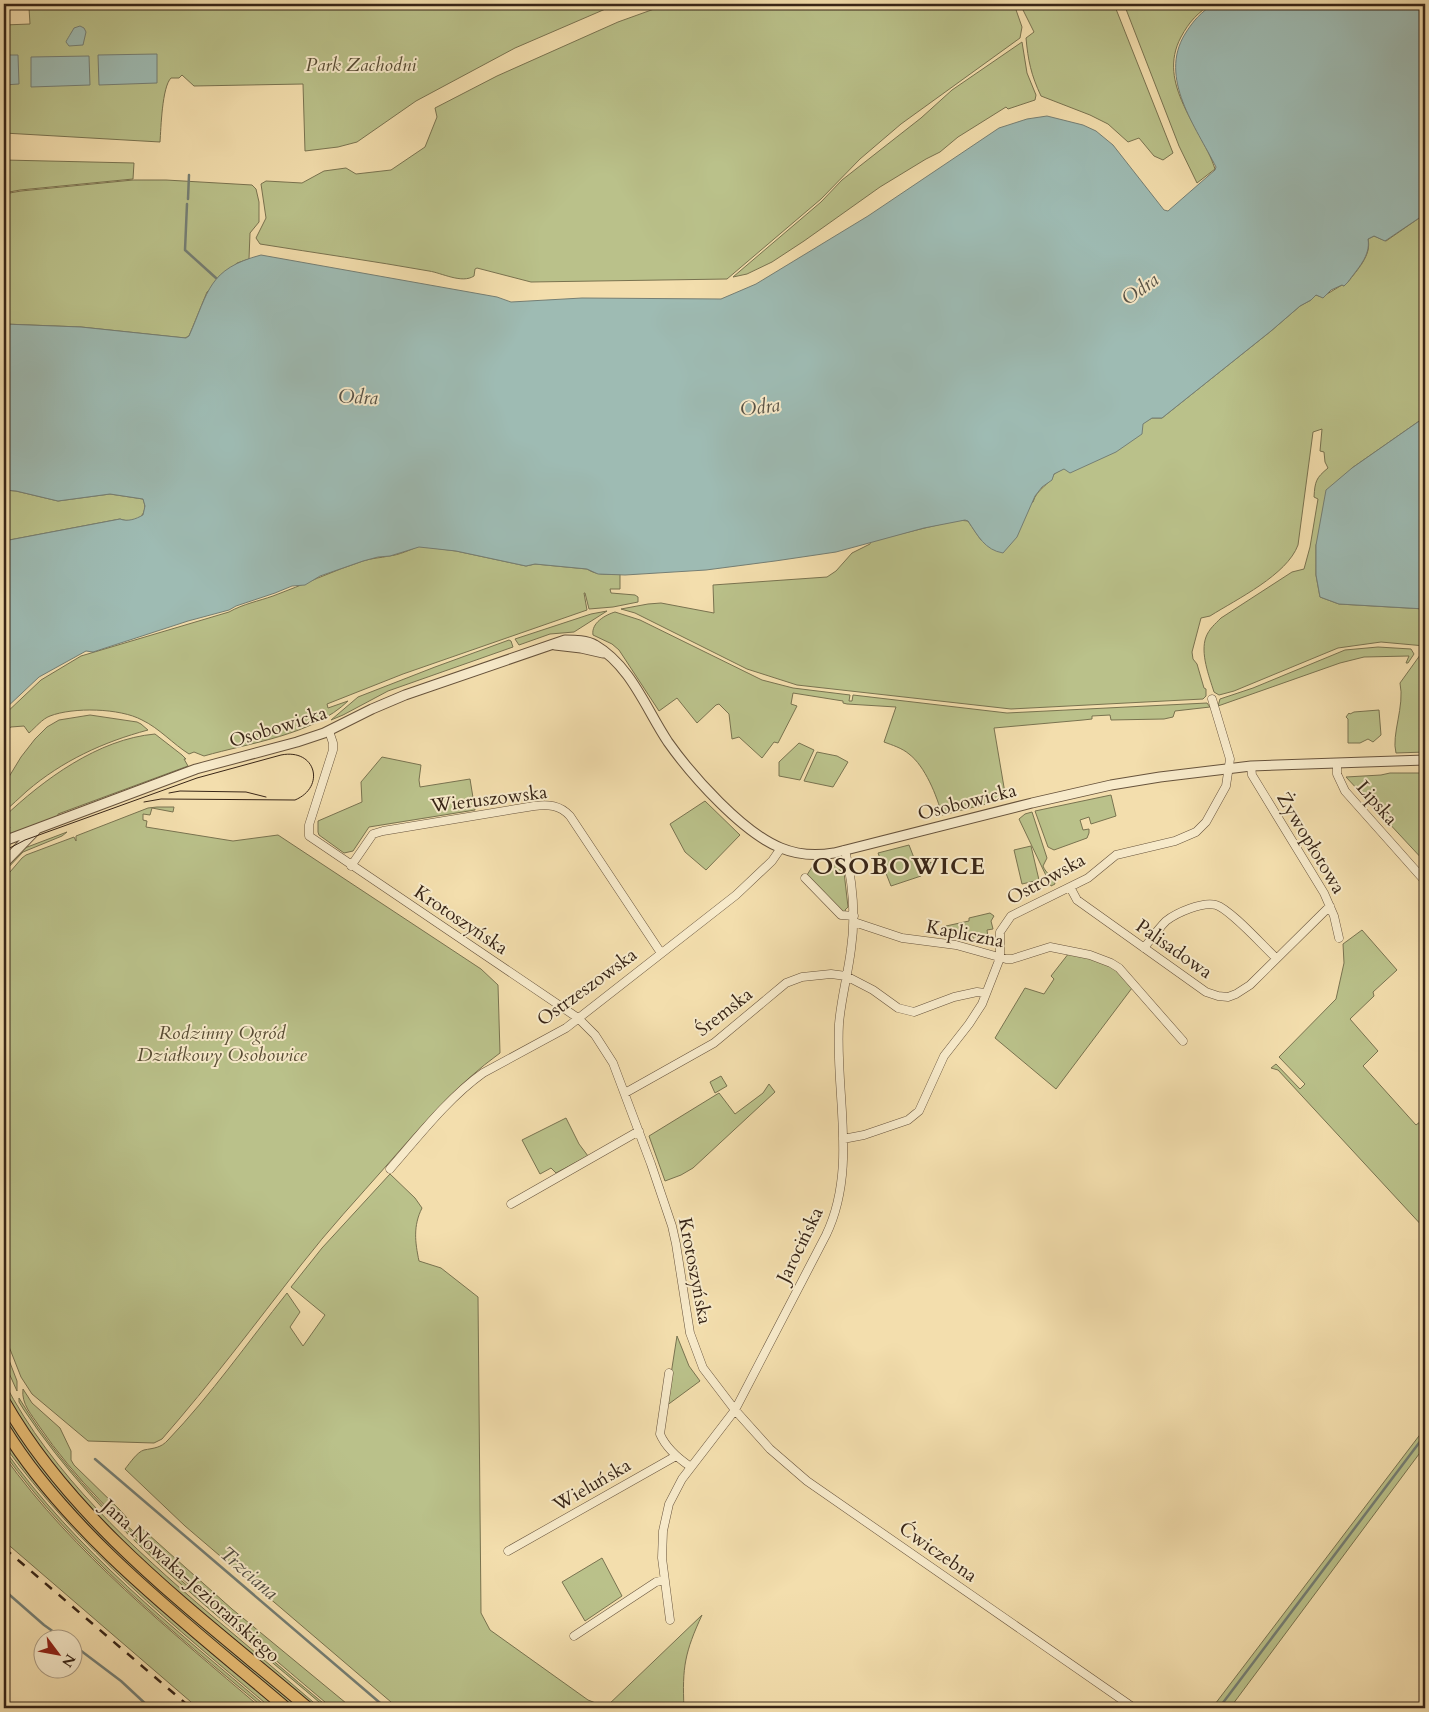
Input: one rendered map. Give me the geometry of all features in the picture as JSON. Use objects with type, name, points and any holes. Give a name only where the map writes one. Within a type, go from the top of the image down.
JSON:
[{"type":"main road","name":"Jana Nowaka-Jeziorańskiego","points":[[4,1401],[20,1428],[49,1468],[95,1520],[166,1587],[308,1708]]},
{"type":"main road","name":"Jana Nowaka-Jeziorańskiego","points":[[4,1428],[56,1498],[110,1555],[150,1592],[286,1708]]},
{"type":"street","name":"Osobowicka","points":[[4,841],[196,769],[297,742],[329,731],[405,695],[566,640],[579,640],[595,645],[626,673],[668,741],[702,784],[753,831],[781,848],[813,855],[846,850],[943,824],[1095,789],[1160,777],[1251,766],[1425,760]]},
{"type":"street","points":[[1212,699],[1230,759],[1229,769]]},
{"type":"street","name":"Krotoszyńska","points":[[329,731],[333,743],[331,756],[309,825],[309,836],[578,1018],[595,1035],[608,1053],[639,1131],[675,1238],[686,1314],[692,1340],[703,1368],[735,1410]]},
{"type":"street","name":"Lipska","points":[[1337,763],[1337,774],[1345,791],[1425,881]]},
{"type":"street","name":"Żywopłotowa","points":[[1251,766],[1252,775],[1324,893],[1334,916],[1339,938]]},
{"type":"street","name":"Ostrowska","points":[[843,1139],[864,1135],[908,1120],[916,1114],[944,1056],[973,1019],[982,1004],[1000,958],[1000,932],[1006,921],[1019,912],[1088,878],[1116,856],[1175,842],[1196,832],[1214,810],[1226,786],[1229,769]]},
{"type":"street","name":"Wieruszowska","points":[[351,866],[373,834],[382,831],[534,806],[558,807],[570,816],[660,953]]},
{"type":"street","name":"Osobowicka","points":[[4,863],[40,826]]},
{"type":"street","name":"Ostrzeszowska","points":[[390,1170],[427,1127],[472,1081],[483,1073],[566,1028],[747,886],[772,861],[781,848]]},
{"type":"street","name":"Jarocińska","points":[[670,1620],[664,1580],[662,1544],[665,1519],[674,1492],[735,1410],[830,1226],[839,1196],[843,1139],[839,1034],[854,919],[853,885],[846,850]]},
{"type":"street","name":"Kapliczna","points":[[805,878],[841,915],[902,938],[956,945],[1000,958],[1012,959],[1050,947],[1100,958],[1119,968],[1182,1041]]},
{"type":"street","name":"Palisadowa","points":[[1070,887],[1077,900],[1206,992],[1223,997],[1243,990],[1330,906]]},
{"type":"street","points":[[1144,948],[1167,920],[1196,906],[1214,904],[1228,912],[1276,958]]},
{"type":"street","name":"Śremska","points":[[625,1093],[714,1043],[792,980],[802,976],[831,974],[846,976]]},
{"type":"street","points":[[846,976],[872,990],[893,1005],[910,1011],[921,1010],[954,997],[976,992],[985,993]]},
{"type":"street","points":[[511,1204],[639,1131]]},
{"type":"street","points":[[677,1316],[686,1314]]},
{"type":"street","points":[[669,1373],[660,1434],[662,1440],[676,1456],[691,1467]]},
{"type":"street","name":"Ćwiczebna","points":[[735,1410],[770,1449],[807,1481],[1134,1708]]},
{"type":"street","name":"Wieluńska","points":[[508,1551],[676,1456]]},
{"type":"street","points":[[574,1636],[656,1582],[664,1580]]},
{"type":"green space","name":"Park Zachodni","points":[[48,4],[132,4],[132,7],[186,4],[617,4],[515,48],[416,101],[357,142],[338,147],[305,151],[303,84],[194,86],[182,75],[179,78],[171,78],[168,83],[162,108],[160,142],[4,133],[4,25],[30,24],[29,8],[48,7]]},
{"type":"green space","points":[[668,4],[1014,4],[1022,27],[1020,38],[901,124],[860,159],[821,199],[727,279],[531,282],[477,268],[475,269],[474,276],[464,279],[366,260],[260,244],[256,238],[266,218],[261,184],[266,181],[302,183],[324,171],[346,168],[356,174],[391,170],[425,147],[437,117],[435,108],[497,76],[618,22]]},
{"type":"green space","points":[[1020,4],[1114,4],[1173,153],[1163,160],[1154,156],[1139,138],[1128,142],[1108,124],[1041,96],[1032,74],[1026,38],[1034,32]]},
{"type":"green space","points":[[1124,4],[1212,4],[1202,10],[1187,27],[1175,54],[1174,71],[1177,88],[1215,169],[1197,183],[1179,146]]},
{"type":"green space","points":[[1022,42],[1027,73],[1036,95],[1035,100],[1008,109],[1006,107],[958,137],[940,152],[880,187],[772,262],[747,274],[733,277],[821,202],[842,180],[921,118],[952,90]]},
{"type":"green space","points":[[4,160],[134,163],[133,179],[4,193]]},
{"type":"green space","points":[[133,180],[252,185],[256,189],[259,202],[259,222],[250,233],[249,259],[237,263],[207,292],[189,336],[185,338],[81,327],[4,324],[4,194]]},
{"type":"green space","points":[[1425,214],[1425,417],[1352,468],[1316,545],[1316,575],[1320,597],[1339,604],[1425,609],[1425,646],[1381,642],[1338,648],[1234,691],[1219,695],[1214,692],[1204,650],[1204,643],[1210,629],[1221,618],[1292,572],[1304,569],[1310,547],[1318,499],[1314,497],[1316,483],[1321,474],[1328,468],[1324,452],[1320,451],[1322,429],[1313,432],[1298,545],[1292,556],[1272,576],[1247,594],[1210,616],[1201,618],[1192,652],[1193,659],[1197,664],[1204,688],[1206,689],[1206,696],[1203,699],[1011,709],[797,685],[747,669],[635,613],[621,609],[661,603],[714,613],[713,585],[827,577],[836,571],[852,553],[870,544],[871,541],[958,520],[968,521],[981,540],[1033,502],[1037,493],[1050,481],[1054,474],[1152,418],[1162,418],[1300,306],[1316,295],[1322,297],[1342,285],[1344,286],[1366,256],[1369,245],[1368,239],[1374,236],[1386,241]]},
{"type":"green space","points":[[4,490],[58,501],[110,494],[143,499],[145,505],[143,514],[136,520],[126,521],[120,519],[4,541]]},
{"type":"green space","points":[[419,546],[456,551],[526,566],[535,564],[587,569],[602,574],[620,574],[620,589],[610,589],[611,593],[635,595],[638,597],[638,602],[589,609],[584,593],[587,610],[403,674],[327,704],[328,708],[348,701],[334,713],[299,730],[204,756],[194,752],[189,754],[142,720],[109,711],[83,710],[60,713],[44,719],[29,733],[24,726],[11,727],[4,731],[4,715],[41,680],[81,656],[229,612],[351,565],[370,559],[397,555]]},
{"type":"green space","points":[[607,611],[574,632],[550,634],[519,645],[515,639],[591,614]]},
{"type":"green space","points":[[615,612],[640,620],[762,680],[793,688],[850,695],[849,701],[852,701],[853,695],[1007,713],[1207,703],[1210,707],[1175,711],[1173,717],[1164,719],[1111,720],[1110,715],[1092,716],[1092,719],[994,728],[1006,799],[942,815],[934,791],[915,759],[897,747],[884,742],[896,707],[847,704],[843,703],[843,701],[793,693],[791,704],[797,706],[778,743],[774,742],[762,758],[739,737],[732,739],[729,714],[719,704],[697,723],[677,698],[659,711],[619,650],[612,644],[593,635],[596,623],[603,617]]},
{"type":"green space","points":[[509,640],[513,647],[388,691],[331,720],[358,697]]},
{"type":"green space","points":[[1378,647],[1411,649],[1414,654],[1408,663],[1406,663],[1409,656],[1364,657],[1340,663],[1218,706],[1220,699],[1253,688],[1345,650]]},
{"type":"green space","points":[[1423,651],[1425,652],[1425,752],[1396,753],[1395,738],[1401,701],[1400,683]]},
{"type":"green space","points":[[1379,710],[1381,735],[1373,742],[1368,739],[1360,743],[1348,743],[1348,719],[1346,717],[1349,713]]},
{"type":"green space","points":[[90,715],[137,722],[148,730],[115,740],[54,770],[4,812],[4,785],[21,757],[35,739],[47,727],[59,720]]},
{"type":"green space","points":[[155,734],[182,755],[186,759],[184,759],[188,766],[58,814],[58,816],[4,837],[4,832],[10,828],[9,825],[4,827],[4,817],[54,776],[92,753],[113,744],[134,737]]},
{"type":"green space","points":[[799,743],[814,750],[800,780],[779,776],[779,762]]},
{"type":"green space","points":[[817,752],[837,756],[848,762],[833,787],[804,781]]},
{"type":"green space","points":[[382,757],[421,765],[420,787],[470,779],[475,810],[369,827],[353,851],[344,853],[319,835],[318,821],[362,802],[361,782]]},
{"type":"green space","points":[[1390,773],[1425,773],[1425,862],[1346,777]]},
{"type":"green space","points":[[1111,795],[1116,816],[1091,824],[1089,817],[1080,820],[1083,830],[1089,829],[1087,838],[1054,850],[1048,847],[1035,811]]},
{"type":"green space","points":[[705,801],[740,835],[706,870],[685,852],[670,824]]},
{"type":"green space","name":"Rodzinny Ogród Działkowy Osobowice","points":[[174,807],[173,812],[152,808],[150,815],[143,814],[143,820],[147,821],[146,827],[233,841],[278,835],[481,969],[498,985],[500,1053],[469,1078],[441,1106],[343,1214],[162,1439],[154,1443],[88,1441],[32,1394],[21,1377],[4,1334],[4,879],[26,855],[74,837],[76,841],[76,836],[148,808]]},
{"type":"green space","points":[[1032,812],[1047,858],[1043,866],[1055,884],[1051,886],[1019,819],[1025,814]]},
{"type":"green space","points":[[67,832],[62,836],[23,852],[4,872],[22,849]]},
{"type":"green space","points":[[909,845],[921,876],[891,886],[878,853]]},
{"type":"green space","points":[[1031,846],[1039,880],[1022,884],[1014,850]]},
{"type":"green space","points":[[922,859],[932,863],[930,870],[921,869],[920,863]]},
{"type":"green space","points":[[838,864],[840,870],[844,872],[848,907],[845,910],[846,912],[843,912],[807,875],[812,867],[816,866],[817,872],[828,872],[828,866]]},
{"type":"green space","points":[[990,913],[994,916],[991,921],[993,929],[987,930],[988,937],[984,938],[983,935],[977,936],[974,939],[971,934],[969,935],[970,938],[964,939],[963,932],[955,934],[953,937],[949,936],[946,926],[969,921],[969,918]]},
{"type":"green space","points":[[1362,930],[1397,970],[1373,992],[1374,996],[1350,1019],[1378,1051],[1363,1066],[1416,1125],[1425,1118],[1425,1229],[1278,1070],[1271,1068],[1276,1064],[1300,1089],[1305,1084],[1279,1057],[1336,999],[1344,963],[1343,944]]},
{"type":"green space","points":[[1069,953],[1092,959],[1114,968],[1132,988],[1056,1089],[995,1038],[1025,988],[1044,994],[1054,979],[1051,976]]},
{"type":"green space","points":[[721,1076],[727,1086],[715,1093],[710,1082]]},
{"type":"green space","points":[[769,1084],[775,1092],[693,1168],[665,1181],[649,1136],[719,1093],[735,1114],[763,1093]]},
{"type":"green space","points":[[566,1118],[579,1144],[588,1156],[556,1173],[551,1168],[540,1174],[522,1140]]},
{"type":"green space","points":[[390,1174],[415,1198],[422,1208],[417,1221],[416,1234],[419,1261],[441,1268],[478,1297],[481,1613],[490,1630],[588,1700],[606,1707],[702,1615],[688,1650],[684,1670],[684,1708],[398,1708],[185,1526],[125,1469],[141,1451],[163,1445],[184,1423],[287,1293],[300,1312],[290,1327],[303,1346],[325,1315],[291,1287],[322,1248]]},
{"type":"green space","points":[[677,1336],[689,1366],[700,1381],[666,1406]]},
{"type":"green space","points":[[4,1347],[17,1381],[17,1391],[4,1362]]},
{"type":"green space","points":[[4,1382],[46,1448],[96,1508],[181,1589],[320,1708],[314,1708],[202,1613],[96,1513],[63,1476],[19,1419],[7,1397]]},
{"type":"green space","points":[[23,1389],[32,1403],[60,1428],[71,1451],[71,1460],[74,1465],[127,1518],[124,1523],[133,1531],[139,1526],[232,1609],[352,1708],[332,1708],[208,1602],[133,1533],[99,1500],[53,1445],[28,1409],[24,1400]]},
{"type":"green space","points":[[19,1398],[59,1456],[130,1533],[208,1604],[329,1708],[326,1708],[204,1605],[126,1532],[89,1494],[55,1453],[24,1410],[19,1402]]},
{"type":"green space","points":[[4,1409],[51,1478],[300,1708],[293,1708],[190,1620],[122,1559],[90,1527],[18,1441],[10,1429]]},
{"type":"green space","points":[[1425,1428],[1425,1446],[1230,1708],[1212,1708]]},
{"type":"green space","points":[[4,1436],[30,1473],[279,1708],[271,1708],[129,1585],[63,1518],[33,1483],[4,1445]]},
{"type":"green space","points":[[4,1449],[32,1486],[94,1555],[162,1618],[268,1708],[264,1708],[194,1649],[93,1557],[32,1489],[4,1453]]},
{"type":"green space","points":[[4,1456],[61,1526],[92,1558],[158,1620],[261,1708],[198,1708],[4,1541]]},
{"type":"green space","points":[[602,1558],[622,1596],[585,1621],[562,1582]]},
{"type":"water","name":"Odra","points":[[1214,4],[1425,4],[1425,214],[1385,241],[1374,236],[1368,239],[1365,257],[1344,286],[1342,285],[1331,290],[1323,298],[1316,295],[1300,306],[1162,418],[1152,418],[1143,424],[1142,434],[1116,452],[1070,473],[1064,469],[1054,474],[1052,480],[1042,487],[1035,496],[1017,537],[1003,553],[987,546],[968,521],[965,520],[924,528],[836,552],[706,570],[625,575],[598,574],[587,569],[535,564],[526,566],[456,551],[419,547],[390,556],[363,561],[320,576],[305,585],[292,586],[229,610],[188,621],[93,652],[86,651],[39,677],[4,710],[4,541],[120,519],[132,520],[143,515],[145,506],[143,499],[110,494],[58,501],[4,490],[4,324],[81,327],[186,338],[189,336],[207,294],[220,275],[230,267],[261,255],[497,297],[511,302],[582,298],[721,299],[756,284],[868,216],[999,128],[1027,119],[1047,116],[1083,125],[1096,131],[1113,145],[1164,210],[1168,211],[1215,170],[1216,167],[1183,102],[1176,68],[1178,51],[1185,34],[1198,17]]},
{"type":"water","points":[[80,26],[86,32],[83,45],[69,46],[66,42],[67,40],[74,28]]},
{"type":"water","points":[[157,54],[157,83],[99,85],[98,55]]},
{"type":"water","points":[[4,55],[18,55],[19,84],[4,85]]},
{"type":"water","points":[[89,56],[90,85],[31,87],[31,57]]},
{"type":"water","points":[[1425,417],[1425,609],[1339,604],[1320,597],[1316,575],[1316,545],[1326,490],[1352,468]]},
{"type":"waterway","points":[[188,199],[189,175]]},
{"type":"waterway","points":[[187,204],[185,250],[216,278]]},
{"type":"waterway","points":[[1219,1708],[1425,1435]]},
{"type":"waterway","name":"Trzciana","points":[[95,1459],[386,1708]]},
{"type":"waterway","points":[[4,1590],[51,1630]]},
{"type":"waterway","points":[[82,1652],[121,1681],[150,1708]]},
{"type":"tram line","points":[[4,851],[25,840],[197,778],[281,755],[293,754],[302,757],[313,770],[311,786],[305,794],[295,800],[161,799],[144,802]]},
{"type":"tram line","points":[[169,793],[180,791],[246,792],[266,797]]},
{"type":"railway","points":[[4,1548],[191,1708]]},
{"type":"district","name":"OSOBOWICE","points":[[899,866]]}]
